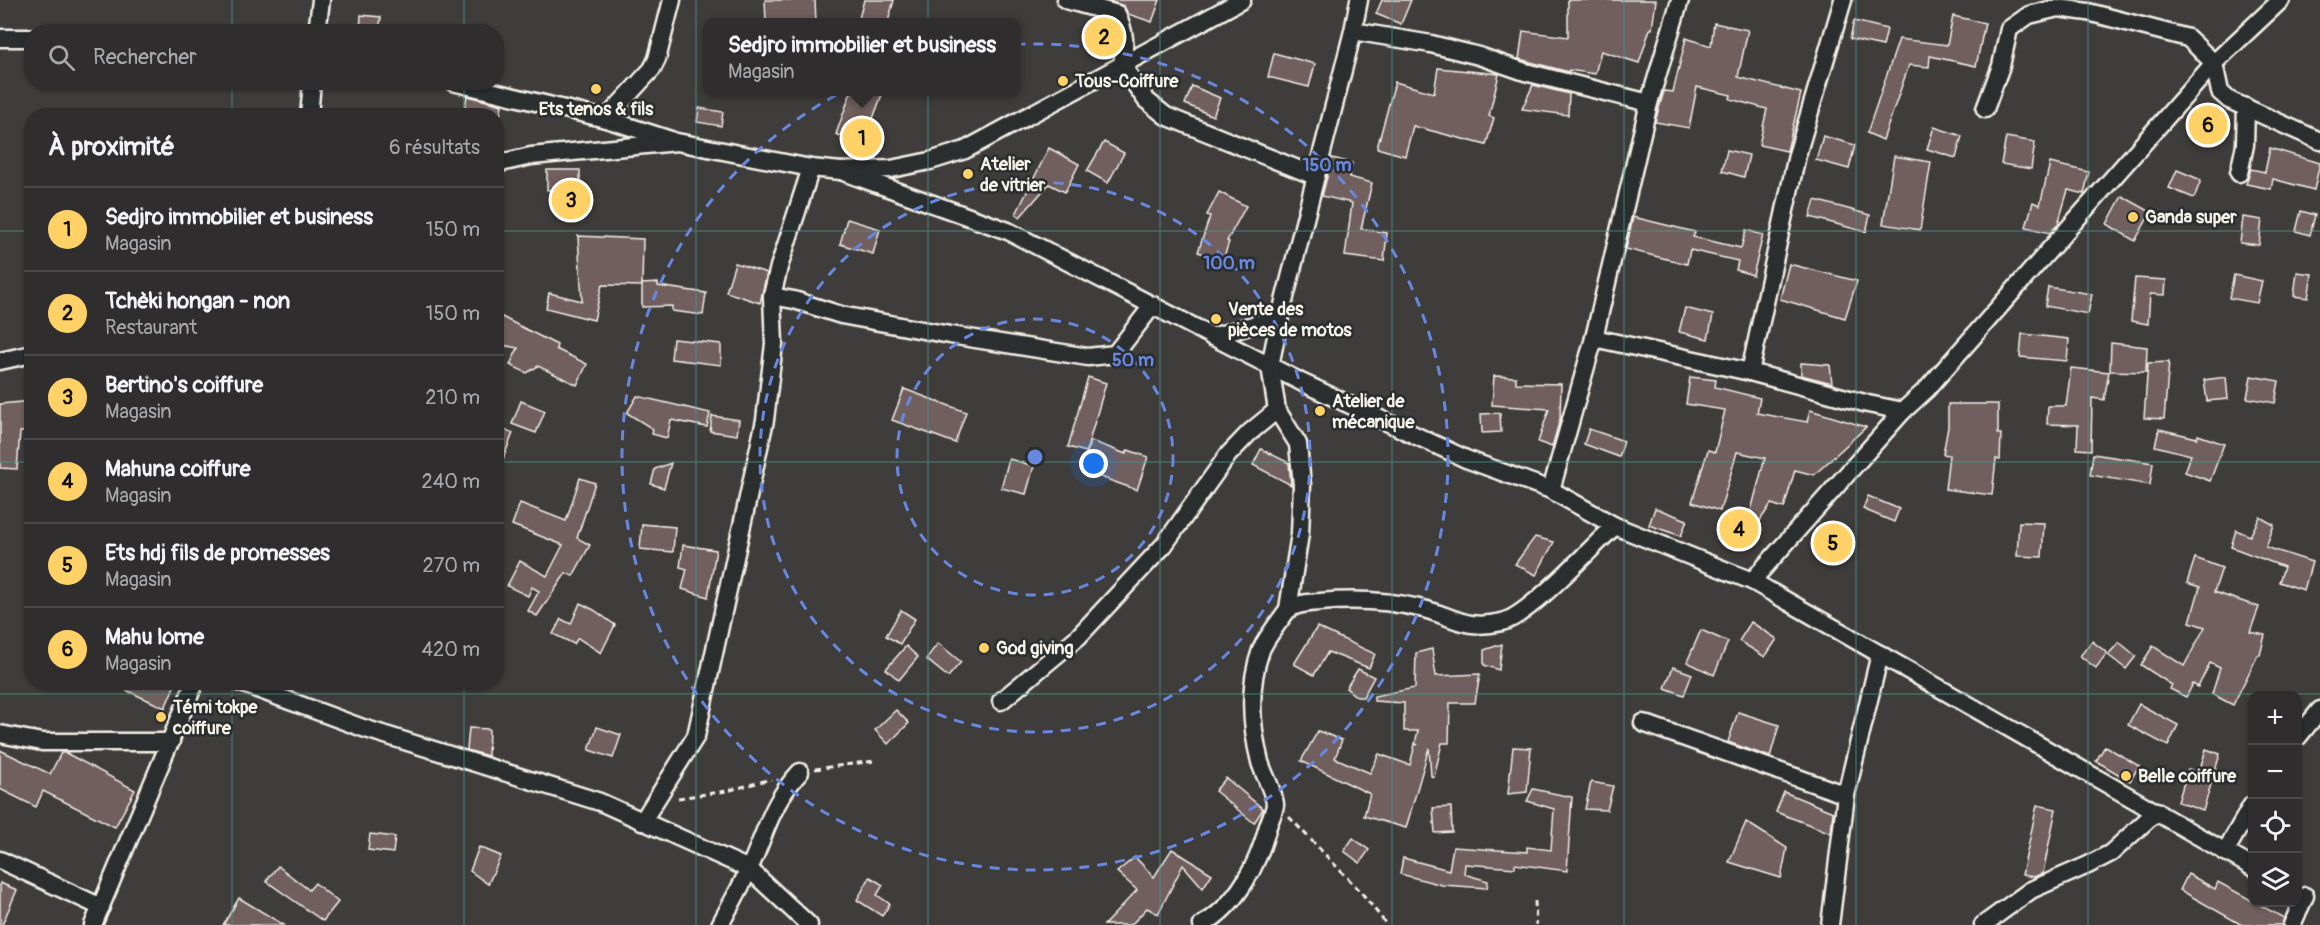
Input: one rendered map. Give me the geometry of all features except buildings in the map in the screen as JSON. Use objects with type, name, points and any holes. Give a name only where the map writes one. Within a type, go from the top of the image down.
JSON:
[{"type":"street","points":[[318,24],[321,0]]},
{"type":"street","points":[[606,119],[652,69],[661,47],[672,0]]},
{"type":"street","points":[[1066,0],[1117,14],[1124,31],[1125,48],[1122,65],[1146,100],[1166,116],[1315,176]]},
{"type":"street","points":[[486,90],[606,119],[677,142],[811,168],[841,171],[891,169],[930,161],[965,150],[1242,0]]},
{"type":"street","points":[[1202,925],[1216,917],[1235,896],[1254,867],[1265,840],[1275,803],[1260,763],[1255,734],[1252,690],[1262,649],[1288,609],[1300,534],[1302,485],[1298,444],[1277,410],[1270,366],[1280,317],[1359,0]]},
{"type":"street","points":[[1551,490],[1594,338],[1649,104],[1680,0]]},
{"type":"street","points":[[1750,372],[1797,155],[1843,0]]},
{"type":"street","points":[[1752,581],[1903,411],[1934,381],[2214,63],[2281,0]]},
{"type":"street","points":[[1985,110],[2001,66],[2009,29],[2029,15],[2058,8],[2088,12],[2188,38],[2214,63],[2220,92],[2229,100],[2320,141]]},
{"type":"street","points":[[1353,31],[1431,44],[1479,56],[1525,72],[1649,104]]},
{"type":"street","points":[[0,38],[24,39]]},
{"type":"street","points":[[310,108],[311,90]]},
{"type":"street","points":[[2239,173],[2245,145],[2246,108]]},
{"type":"street","points":[[504,162],[531,156],[677,142]]},
{"type":"street","points":[[642,822],[696,736],[765,420],[774,344],[772,296],[811,168]]},
{"type":"street","points":[[841,171],[1008,231],[1303,383],[1466,459],[1551,490],[1615,525],[1752,581],[2248,864]]},
{"type":"street","points":[[772,296],[794,300],[841,315],[1088,357],[1115,354],[1153,305]]},
{"type":"street","points":[[1212,337],[1280,317]]},
{"type":"street","points":[[1594,338],[1750,372],[1868,404],[1903,411]]},
{"type":"street","points":[[0,361],[24,356]]},
{"type":"street","points":[[1001,700],[1078,637],[1164,545],[1228,455],[1249,433],[1277,410]]},
{"type":"street","points":[[1288,609],[1299,604],[1374,600],[1421,608],[1455,622],[1477,626],[1504,622],[1528,607],[1615,525]]},
{"type":"street","points":[[1830,925],[1846,795],[1880,654]]},
{"type":"street","points":[[93,925],[192,690]]},
{"type":"street","points":[[260,690],[363,728],[600,802],[749,869],[809,925]]},
{"type":"street","points":[[2302,732],[2320,710]]},
{"type":"street","points":[[1643,723],[1846,795]]},
{"type":"street","points":[[0,734],[42,742],[171,742]]},
{"type":"street","points":[[720,925],[749,869],[768,818],[786,786],[800,772]]},
{"type":"street","points":[[1983,925],[2031,890],[2111,853],[2157,811]]},
{"type":"street","points":[[2225,852],[2248,813]]},
{"type":"street","points":[[0,860],[101,907]]},
{"type":"street","points":[[2302,895],[2320,904]]},
{"type":"street","points":[[2292,925],[2297,907]]},
{"type":"path","points":[[655,801],[727,790],[800,772],[874,761]]},
{"type":"path","points":[[1275,803],[1360,892],[1387,925]]},
{"type":"path","points":[[1535,901],[1536,925]]},
{"type":"place","name":"Tchèki hongan - non","points":[[1104,37]]},
{"type":"place","name":"Tous-Coiffure","points":[[1063,81]]},
{"type":"place","name":"Ets tenos & fils","points":[[596,89]]},
{"type":"place","name":"Mahu lome","points":[[2208,125]]},
{"type":"place","name":"Sedjro immobilier et business","points":[[862,138]]},
{"type":"place","name":"Atelier de vitrier","points":[[968,174]]},
{"type":"place","name":"Bertino's coiffure","points":[[571,200]]},
{"type":"place","name":"Ganda super","points":[[2133,217]]},
{"type":"place","name":"Vente des pièces de motos","points":[[1216,319]]},
{"type":"place","name":"Atelier de mécanique","points":[[1320,411]]},
{"type":"place","name":"Mahuna coiffure","points":[[1739,529]]},
{"type":"place","name":"Ets hdj fils de promesses","points":[[1833,543]]},
{"type":"place","name":"God giving","points":[[984,648]]},
{"type":"place","name":"Témi tokpe coiffure","points":[[161,717]]},
{"type":"place","name":"Belle coiffure","points":[[2126,776]]}]
